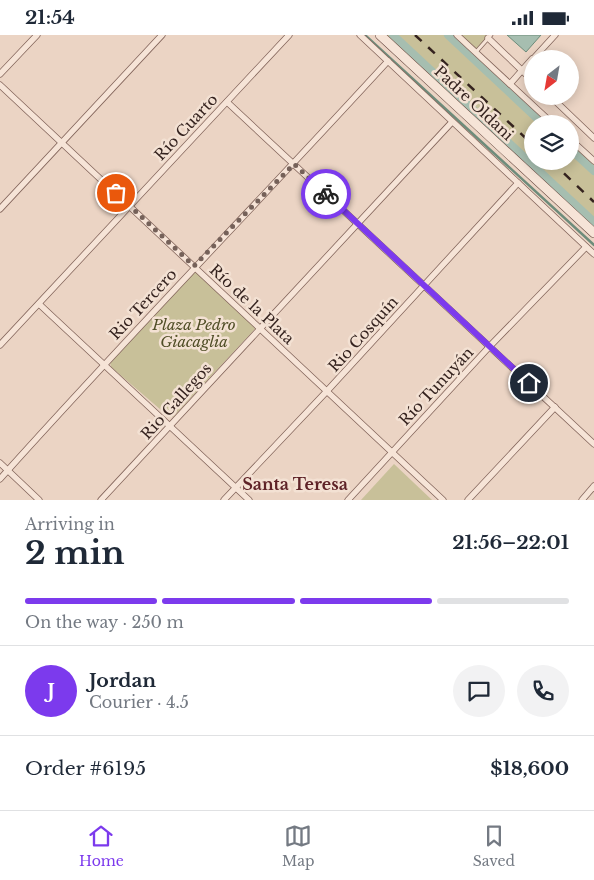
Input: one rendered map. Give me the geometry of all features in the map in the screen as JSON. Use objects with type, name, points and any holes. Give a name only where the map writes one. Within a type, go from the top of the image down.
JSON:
[{"type":"main road","name":"Padre Oldani","points":[[380,35],[594,233]]},
{"type":"street","points":[[0,74],[37,35]]},
{"type":"street","points":[[0,209],[162,35]]},
{"type":"street","name":"Río Cuarto","points":[[0,345],[289,35]]},
{"type":"street","points":[[360,35],[594,254]]},
{"type":"street","points":[[457,35],[543,115]]},
{"type":"street","points":[[541,50],[555,35]]},
{"type":"street","points":[[490,37],[522,70],[510,84]]},
{"type":"street","name":"Rio Tercero","points":[[0,479],[194,266],[294,164],[388,61]]},
{"type":"street","name":"Río de la Plata","points":[[0,85],[443,500]]},
{"type":"street","points":[[227,101],[594,444]]},
{"type":"street","points":[[560,105],[593,134]]},
{"type":"street","name":"Rio Gallegos","points":[[101,500],[452,122]]},
{"type":"street","points":[[579,147],[594,161]]},
{"type":"street","name":"Rio Cosquín","points":[[224,500],[518,183]]},
{"type":"street","name":"Río Tunuyán","points":[[348,500],[490,346],[586,247]]},
{"type":"street","points":[[39,304],[249,500]]},
{"type":"street","points":[[468,500],[555,407]]},
{"type":"street","points":[[0,463],[39,500]]},
{"type":"street","points":[[582,500],[594,487]]},
{"type":"lane","points":[[476,52],[490,37]]},
{"type":"green space","points":[[380,35],[491,35],[476,52],[524,97],[524,105],[533,105],[543,115],[524,115],[524,168]]},
{"type":"green space","points":[[579,147],[594,161],[594,233],[526,170],[579,170]]},
{"type":"green space","name":"Plaza Pedro Giacaglia","points":[[192,272],[196,272],[255,326],[255,329],[173,417],[168,416],[111,367],[110,362]]},
{"type":"green space","points":[[394,464],[432,500],[361,500]]},
{"type":"shaded area","points":[[507,35],[541,35],[528,50],[524,50]]},
{"type":"waterway","points":[[365,35],[594,245]]},
{"type":"waterway","points":[[393,35],[594,222]]},
{"type":"waterway","points":[[448,35],[533,115]]},
{"type":"waterway","points":[[579,157],[594,171]]},
{"type":"railway","points":[[415,35],[524,137]]},
{"type":"railway","points":[[560,170],[594,202]]},
{"type":"way so far","points":[[116,193],[194,266],[294,164],[326,194]]},
{"type":"district","name":"Santa Teresa","points":[[295,484]]},
{"type":"route","points":[[326,194],[529,383]]}]
